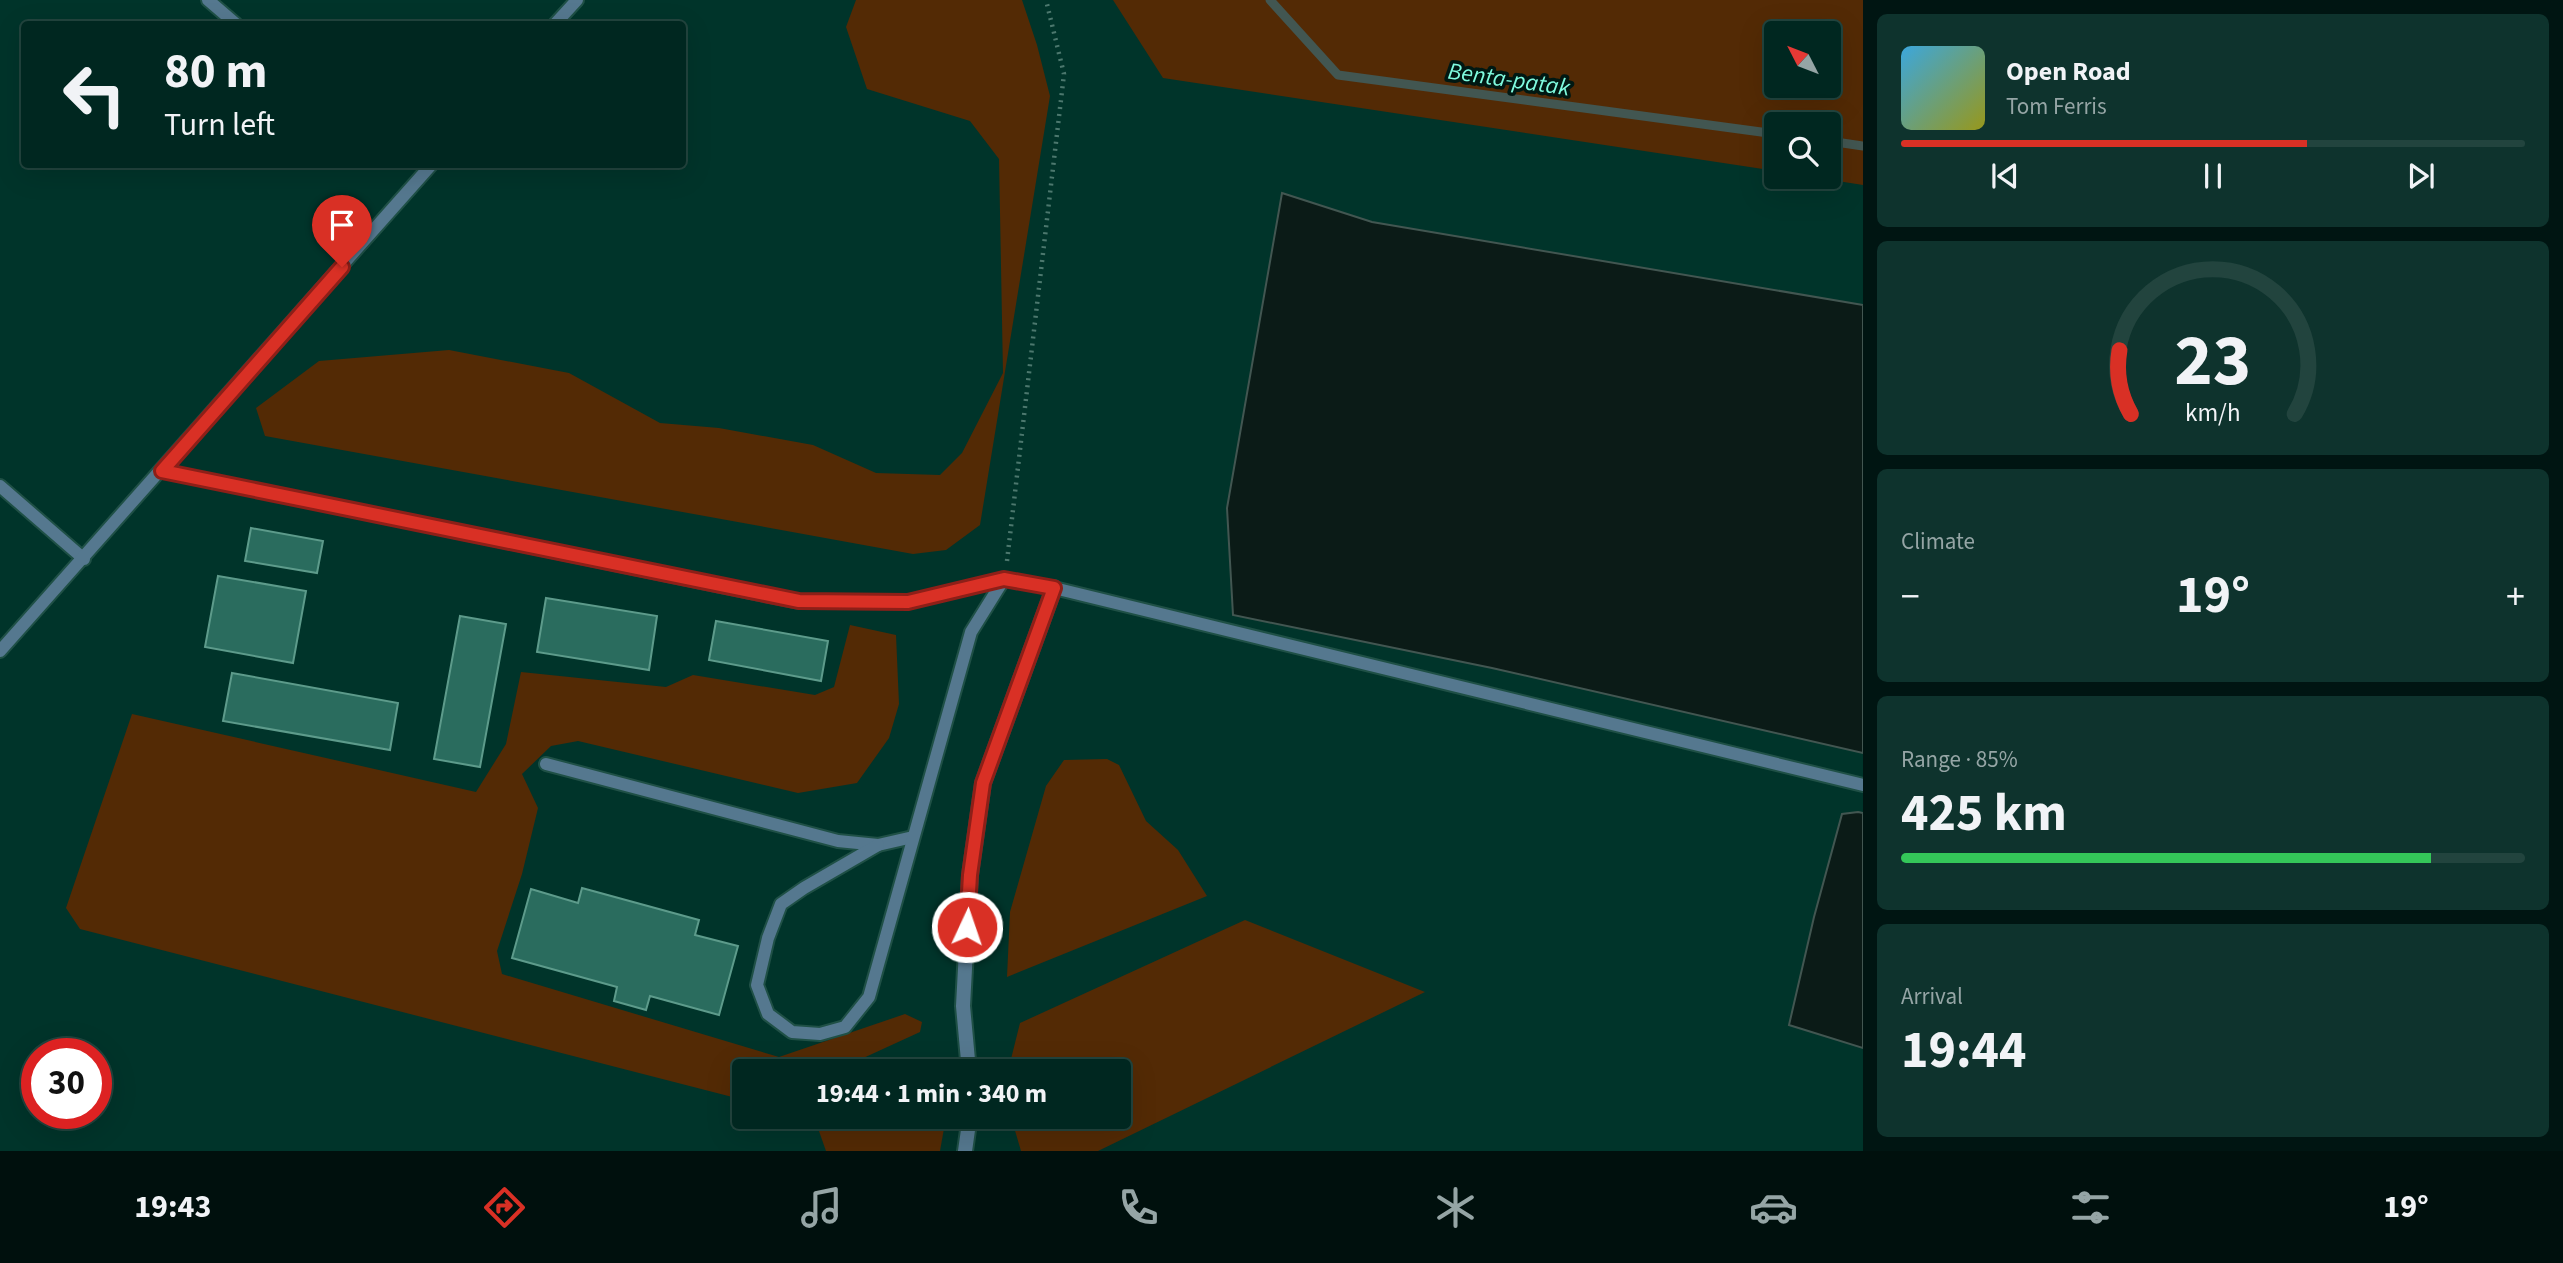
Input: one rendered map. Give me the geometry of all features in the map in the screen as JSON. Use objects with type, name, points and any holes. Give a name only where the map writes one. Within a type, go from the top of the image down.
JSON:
[{"type":"street","points":[[968,1059],[964,1006],[968,901],[983,783],[1054,588]]},
{"type":"street","points":[[965,1151],[968,1129]]},
{"type":"lane","points":[[208,0],[232,21]]},
{"type":"lane","points":[[558,21],[577,0]]},
{"type":"lane","points":[[0,651],[85,559],[428,168]]},
{"type":"lane","points":[[162,471],[799,601],[908,602],[1004,579],[1054,588],[1863,785]]},
{"type":"lane","points":[[0,486],[85,559]]},
{"type":"lane","points":[[913,837],[878,845],[781,904],[768,938],[757,985],[768,1014],[792,1032],[820,1034],[845,1027],[869,996],[971,632],[1004,579]]},
{"type":"lane","points":[[546,764],[838,841],[878,845]]},
{"type":"path","points":[[1004,579],[1064,74],[1046,0]]},
{"type":"shaded area","points":[[856,0],[1022,0],[1050,96],[980,525],[946,550],[913,554],[265,436],[256,408],[319,361],[449,350],[569,373],[660,423],[719,428],[813,445],[876,473],[940,475],[962,453],[1003,373],[999,159],[970,121],[867,89],[846,27]]},
{"type":"shaded area","points":[[1113,0],[1863,0],[1863,185],[1841,182],[1841,112],[1764,112],[1764,169],[1163,78]]},
{"type":"shaded area","points":[[1282,193],[1372,222],[1863,305],[1863,753],[1492,668],[1233,615],[1227,508]]},
{"type":"shaded area","points":[[850,625],[896,635],[899,704],[889,738],[857,783],[798,793],[578,741],[551,746],[522,774],[538,808],[522,874],[497,951],[502,974],[779,1057],[905,1014],[922,1022],[920,1032],[861,1059],[732,1059],[732,1097],[80,929],[66,908],[132,714],[476,792],[506,744],[521,672],[666,687],[693,675],[815,695],[834,687]]},
{"type":"shaded area","points":[[1107,759],[1119,765],[1146,821],[1178,850],[1207,896],[1007,977],[1010,912],[1046,786],[1064,760]]},
{"type":"shaded area","points":[[1863,813],[1863,1048],[1789,1025],[1842,814]]},
{"type":"shaded area","points":[[1245,920],[1425,992],[1098,1151],[1021,1151],[1015,1129],[1131,1129],[1131,1059],[1011,1059],[1020,1023]]},
{"type":"shaded area","points":[[818,1129],[944,1129],[940,1151],[826,1151]]},
{"type":"building","points":[[251,528],[323,541],[317,573],[245,561]]},
{"type":"building","points":[[218,576],[306,591],[293,663],[205,647]]},
{"type":"building","points":[[546,598],[657,616],[649,670],[537,652]]},
{"type":"building","points":[[460,616],[506,624],[480,767],[434,759]]},
{"type":"building","points":[[716,621],[828,641],[821,681],[709,660]]},
{"type":"building","points":[[232,673],[398,703],[390,750],[223,721]]},
{"type":"building","points":[[582,888],[699,920],[695,935],[738,946],[719,1015],[650,996],[646,1010],[614,1001],[617,987],[512,958],[531,889],[578,903]]},
{"type":"waterway","name":"Benta-patak","points":[[1270,0],[1338,75],[1764,132]]},
{"type":"waterway","name":"Benta-patak","points":[[1841,143],[1863,146]]},
{"type":"route","points":[[342,267],[162,471],[799,601],[908,602],[1004,579],[1054,588],[983,783],[970,875],[967,927]]}]
